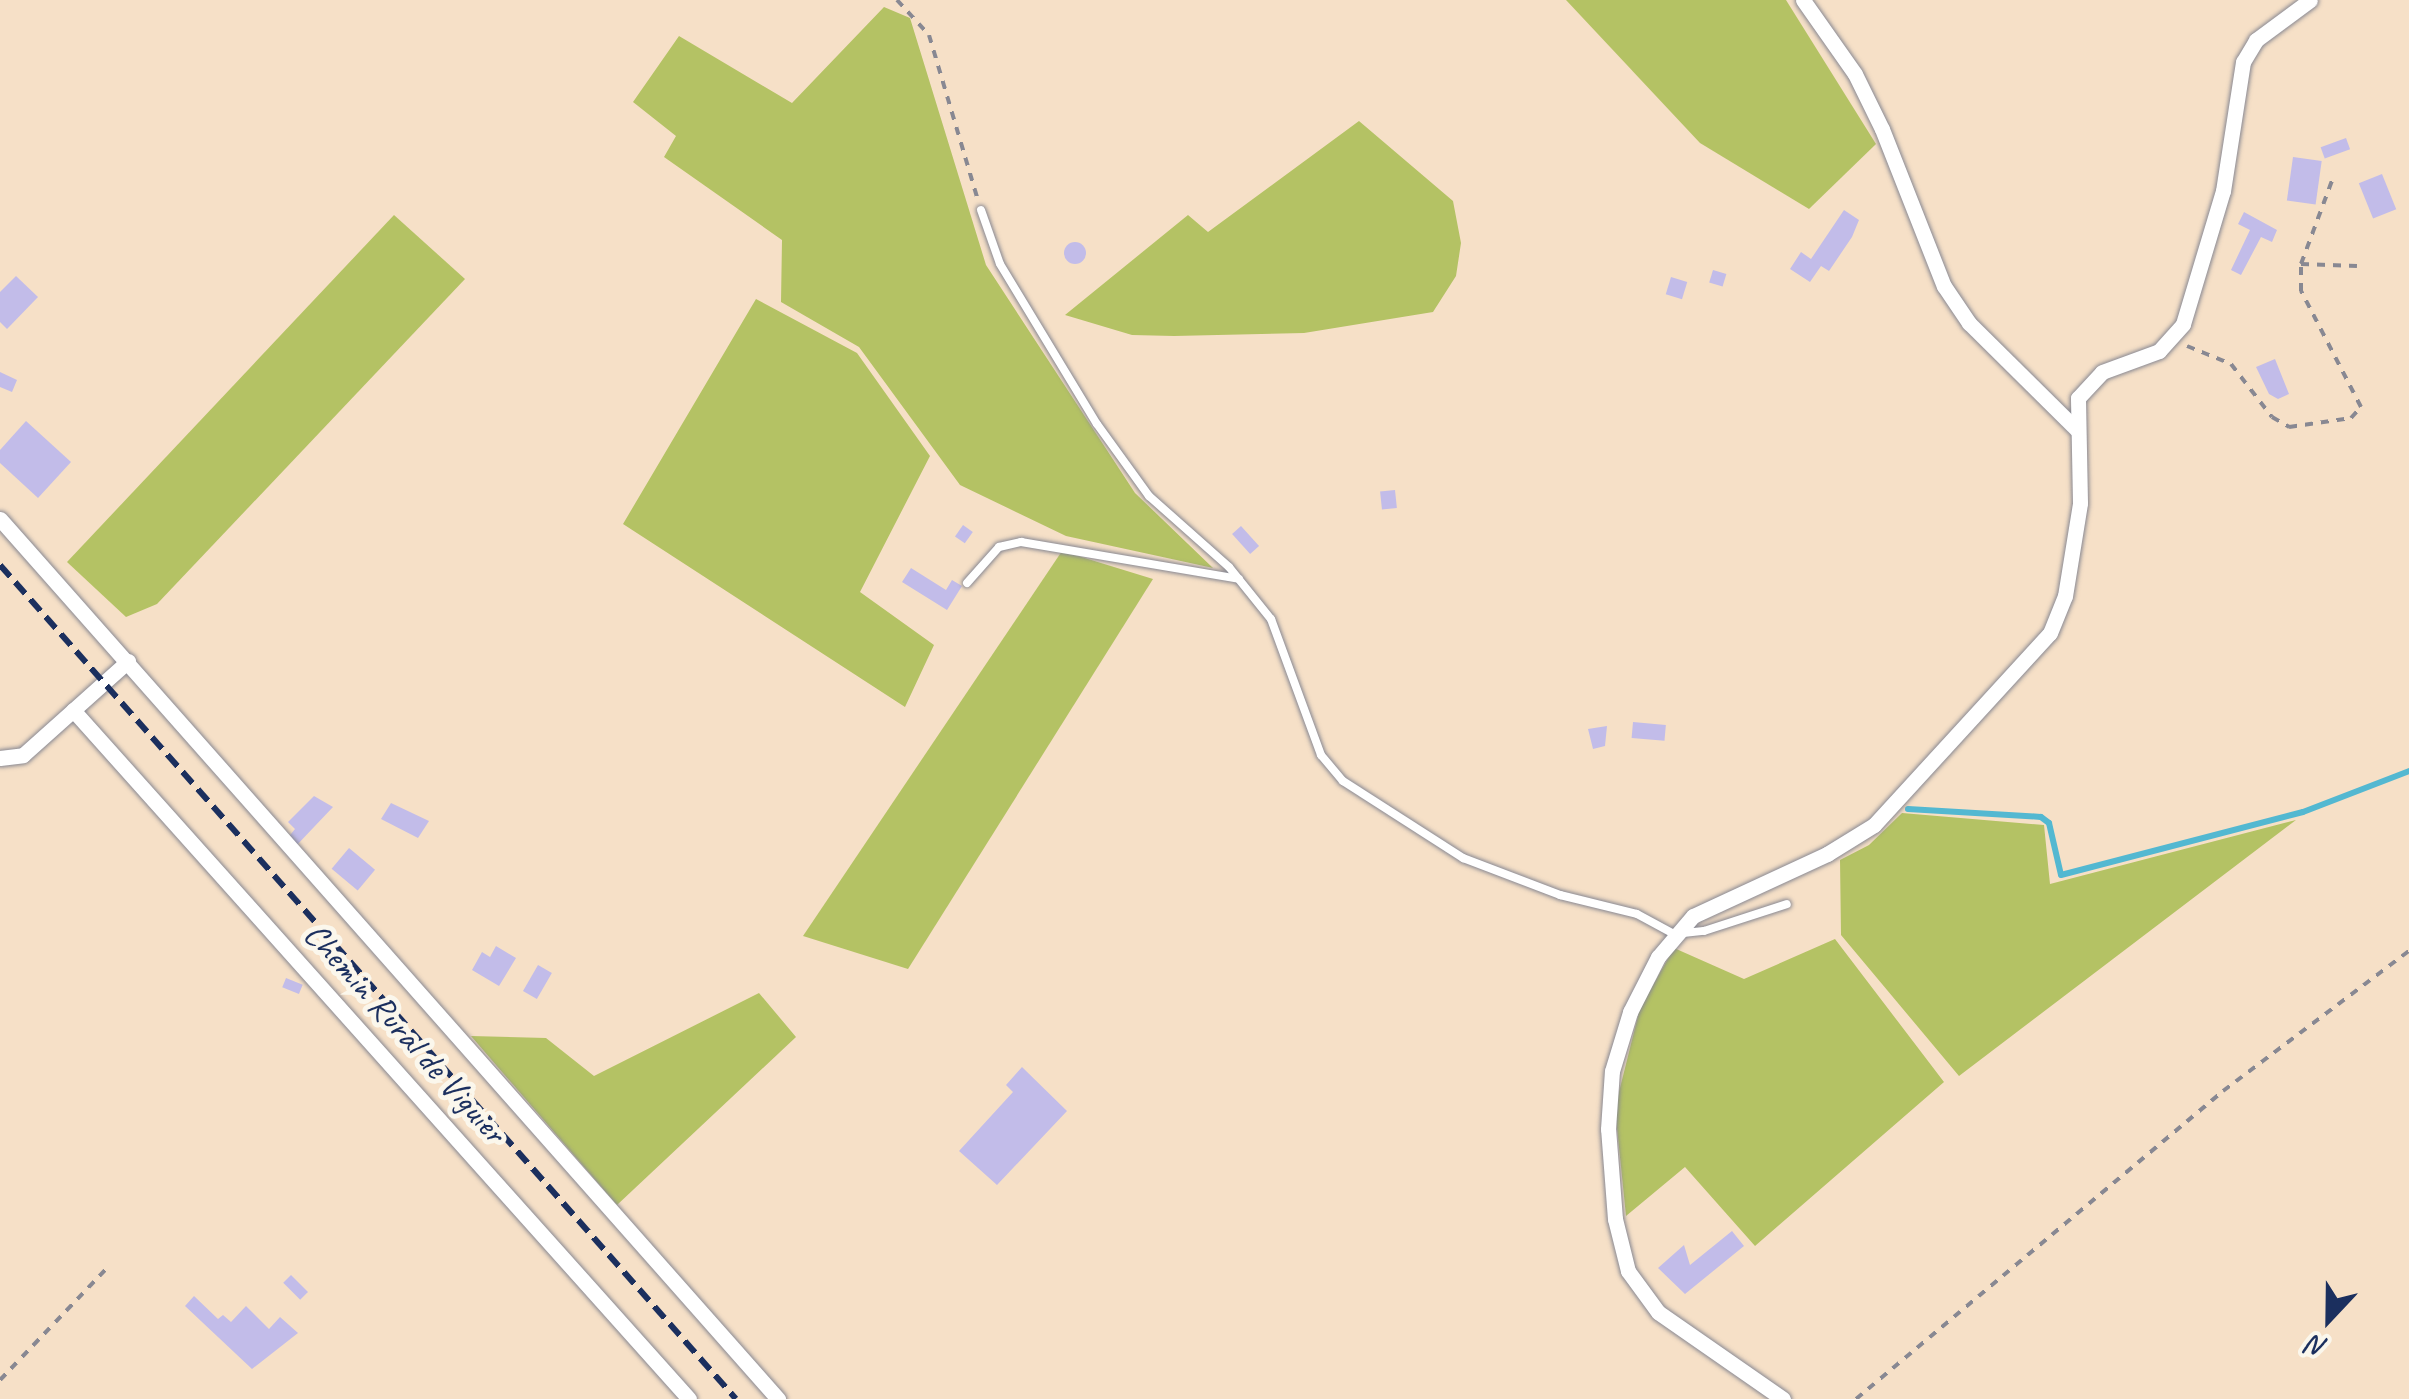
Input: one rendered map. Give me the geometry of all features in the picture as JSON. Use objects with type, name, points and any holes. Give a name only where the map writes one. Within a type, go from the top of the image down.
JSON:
[{"type":"street","points":[[1803,0],[1855,74],[1882,129],[1944,286],[1969,323],[2076,429]]},
{"type":"street","points":[[1783,1399],[1658,1312],[1640,1294],[1619,1246],[1608,1129],[1612,1072],[1630,1012],[1674,934],[1718,900],[1827,854],[1874,824],[2032,660],[2065,596],[2080,503],[2078,398],[2090,382],[2173,340],[2223,191],[2243,62],[2256,40],[2310,0]]},
{"type":"street","points":[[0,519],[778,1399]]},
{"type":"street","points":[[0,758],[23,755],[128,661]]},
{"type":"street","name":"Chemin Rural de Viguier","points":[[73,710],[689,1399]]},
{"type":"lane","points":[[980,210],[1000,264],[1097,424],[1149,496],[1239,579],[1280,636],[1322,755],[1342,781],[1464,858],[1560,895],[1637,914],[1674,934],[1704,931],[1787,904]]},
{"type":"lane","points":[[967,584],[999,548],[1021,542],[1239,579]]},
{"type":"path","points":[[897,0],[929,35],[980,210]]},
{"type":"path","points":[[2173,340],[2230,364],[2272,417],[2289,427],[2350,418],[2361,396],[2300,291],[2302,264],[2333,178]]},
{"type":"path","points":[[2302,264],[2357,266]]},
{"type":"path","points":[[1856,1399],[2223,1091],[2409,951]]},
{"type":"path","points":[[0,1380],[107,1268]]},
{"type":"green space","points":[[1566,0],[1786,0],[1876,144],[1809,209],[1700,143]]},
{"type":"green space","points":[[884,7],[910,18],[986,265],[1135,493],[1213,568],[1066,536],[960,485],[859,347],[781,302],[782,240],[664,157],[676,136],[633,102],[679,36],[792,103]]},
{"type":"green space","points":[[1359,121],[1453,201],[1461,243],[1456,276],[1433,312],[1304,333],[1174,336],[1132,335],[1065,315],[1188,215],[1208,232]]},
{"type":"green space","points":[[394,215],[465,279],[157,604],[126,617],[67,562]]},
{"type":"green space","points":[[756,299],[857,353],[930,456],[860,592],[934,645],[905,707],[623,524]]},
{"type":"green space","points":[[1062,551],[1153,579],[908,969],[803,936]]},
{"type":"green space","points":[[1902,813],[2044,825],[2050,884],[2296,820],[1959,1076],[1841,935],[1840,860],[1869,845]]},
{"type":"green space","points":[[1835,939],[1944,1082],[1755,1246],[1685,1167],[1626,1216],[1615,1108],[1640,1008],[1674,948],[1744,979]]},
{"type":"green space","points":[[759,993],[796,1037],[617,1205],[471,1036],[546,1038],[594,1076]]},
{"type":"building","points":[[2346,138],[2350,149],[2325,159],[2321,147]]},
{"type":"building","points":[[2293,157],[2322,161],[2316,205],[2287,201]]},
{"type":"building","points":[[2382,174],[2396,209],[2373,219],[2359,183]]},
{"type":"building","points":[[1844,210],[1859,220],[1829,271],[1821,266],[1810,282],[1790,269],[1801,252],[1811,259]]},
{"type":"building","points":[[2244,212],[2277,230],[2272,242],[2261,237],[2241,275],[2231,270],[2250,230],[2238,224]]},
{"type":"building","points":[[1071,242],[1079,242],[1086,253],[1079,264],[1071,264],[1064,257],[1064,249]]},
{"type":"building","points":[[1713,270],[1726,274],[1723,287],[1709,282]]},
{"type":"building","points":[[16,276],[38,297],[7,329],[0,322],[0,292]]},
{"type":"building","points":[[1671,277],[1687,282],[1682,299],[1666,294]]},
{"type":"building","points":[[2275,359],[2289,394],[2278,399],[2269,394],[2256,367]]},
{"type":"building","points":[[0,372],[17,380],[12,392],[0,387]]},
{"type":"building","points":[[26,421],[71,462],[38,498],[0,463],[0,450]]},
{"type":"building","points":[[1395,490],[1397,508],[1382,509],[1380,492]]},
{"type":"building","points":[[963,525],[973,532],[965,543],[955,536]]},
{"type":"building","points":[[1241,526],[1259,546],[1250,554],[1232,534]]},
{"type":"building","points":[[911,568],[946,590],[952,580],[962,586],[947,610],[902,582]]},
{"type":"building","points":[[1633,722],[1666,725],[1664,741],[1632,738]]},
{"type":"building","points":[[1607,726],[1605,746],[1593,749],[1588,729]]},
{"type":"building","points":[[314,796],[333,807],[295,847],[287,839],[295,829],[288,822]]},
{"type":"building","points":[[391,803],[429,821],[418,838],[381,819]]},
{"type":"building","points":[[349,848],[375,870],[358,891],[332,869]]},
{"type":"building","points":[[496,946],[516,958],[499,986],[472,970],[482,952],[490,957]]},
{"type":"building","points":[[538,965],[552,973],[537,999],[523,991]]},
{"type":"building","points":[[286,978],[303,985],[299,994],[282,987]]},
{"type":"building","points":[[1022,1067],[1067,1111],[997,1185],[959,1151],[1013,1092],[1006,1085]]},
{"type":"building","points":[[1732,1231],[1744,1246],[1685,1294],[1658,1268],[1684,1245],[1690,1265]]},
{"type":"building","points":[[291,1275],[308,1292],[300,1300],[283,1283]]},
{"type":"building","points":[[194,1296],[218,1319],[223,1315],[231,1322],[246,1306],[269,1329],[280,1317],[298,1333],[252,1369],[185,1306]]},
{"type":"waterway","points":[[1908,809],[2041,817],[2049,823],[2061,875],[2303,812],[2409,771]]},
{"type":"railway","points":[[0,565],[736,1399]]}]
